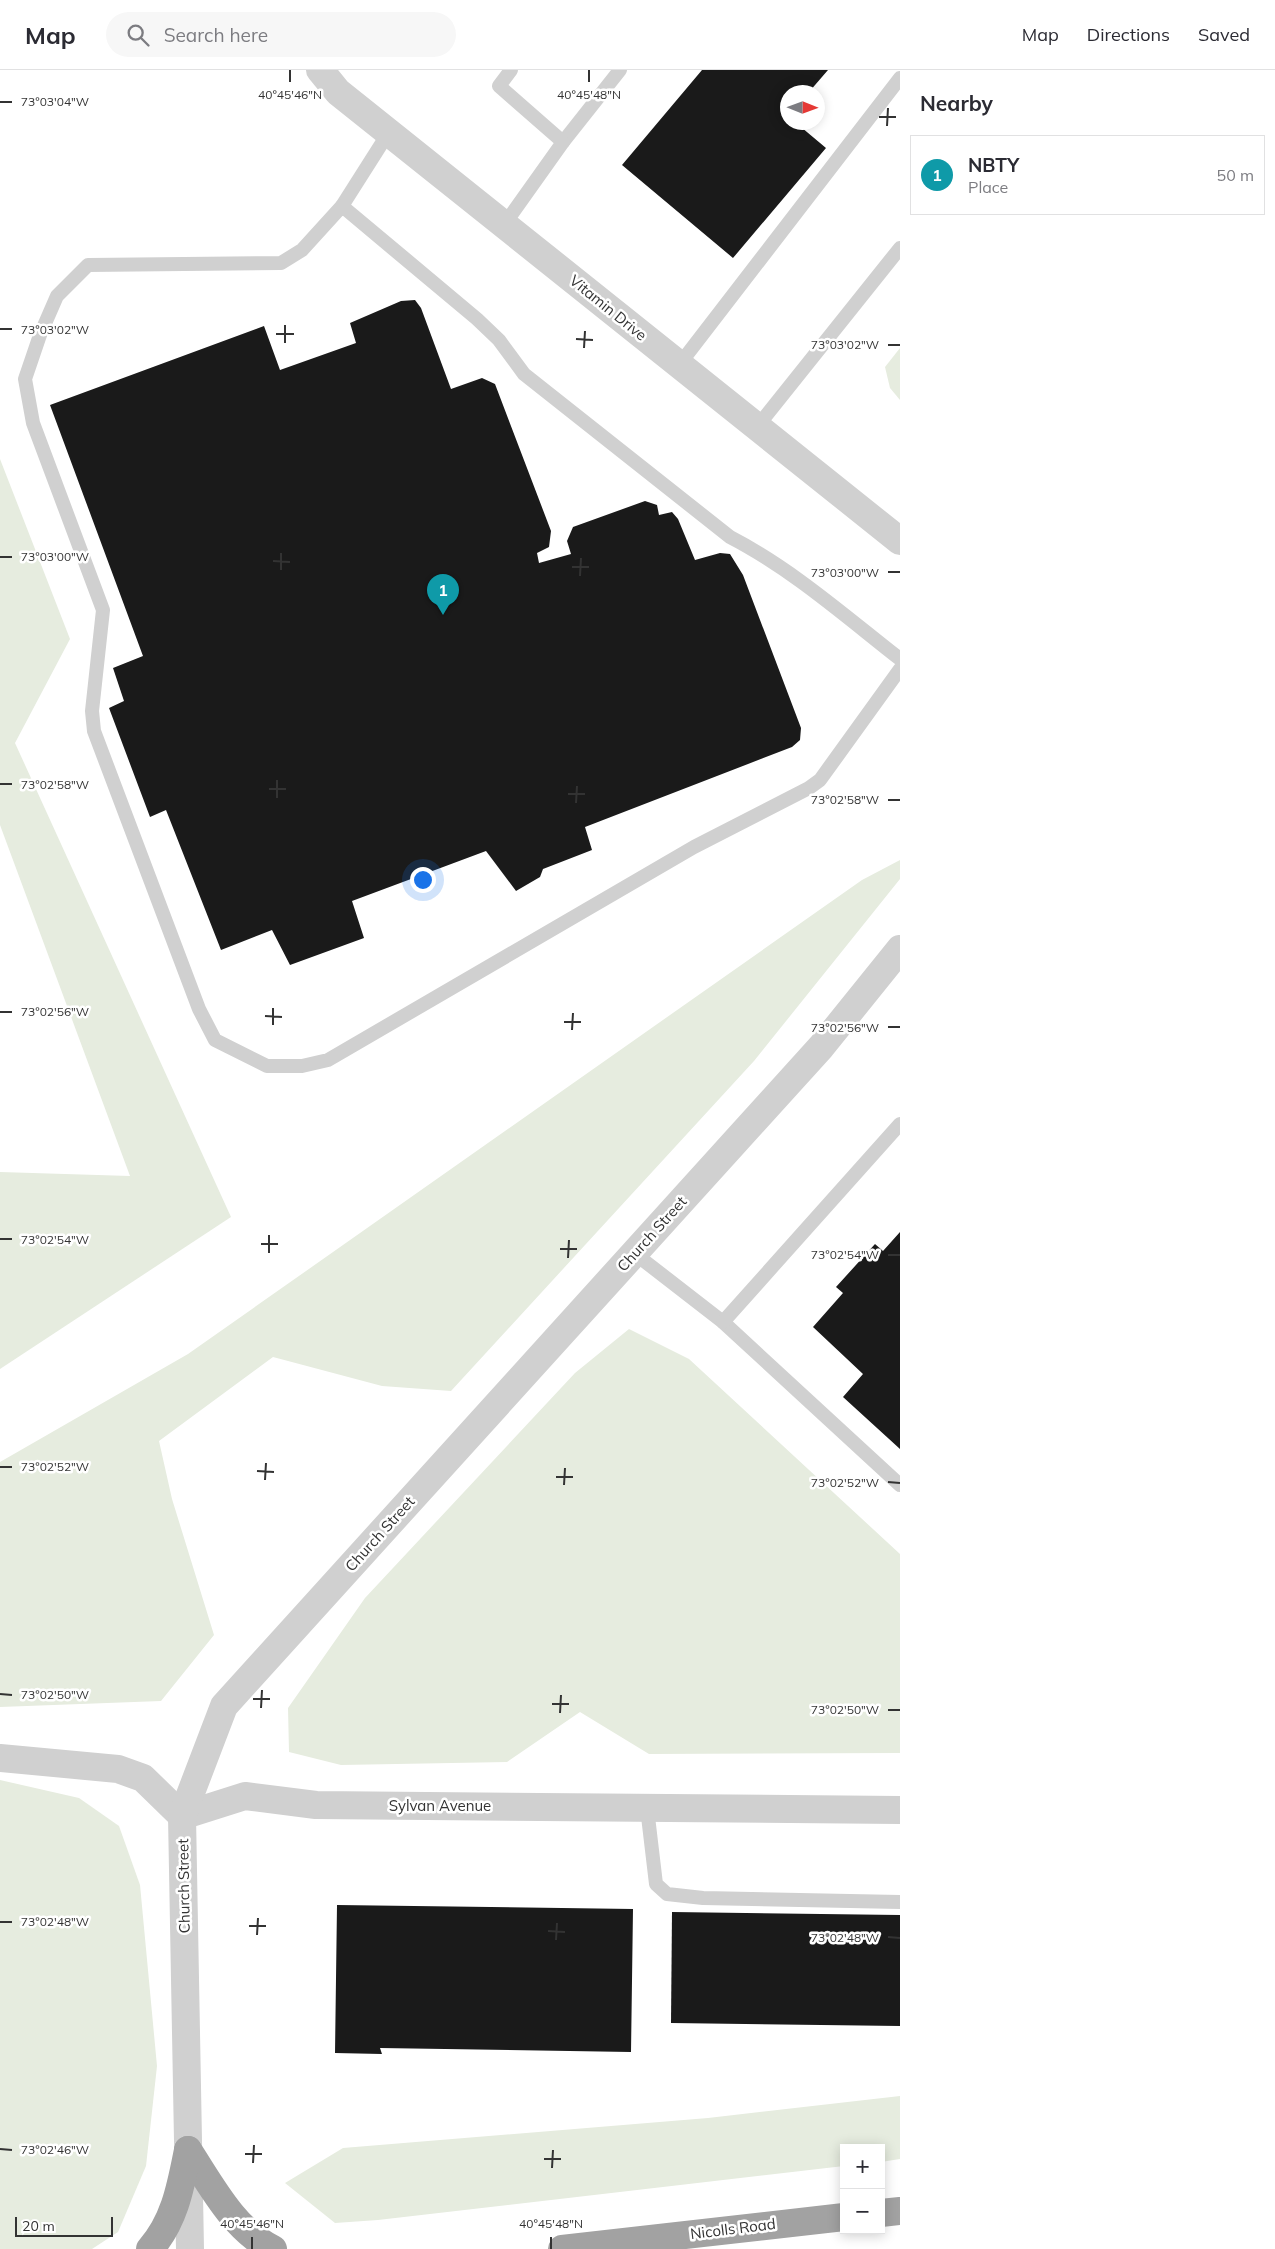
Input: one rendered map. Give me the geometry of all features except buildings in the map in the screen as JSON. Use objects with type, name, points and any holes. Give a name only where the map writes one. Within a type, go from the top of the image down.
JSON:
[{"type":"highway","points":[[150,2249],[160,2237],[176,2205],[188,2150]]},
{"type":"highway","points":[[188,2150],[235,2218],[250,2234],[273,2249]]},
{"type":"highway","points":[[885,2213],[900,2211]]},
{"type":"highway","name":"Nicolls Road","points":[[562,2249],[840,2217]]},
{"type":"street","name":"Vitamin Drive","points":[[320,70],[338,92],[900,542]]},
{"type":"street","name":"Church Street","points":[[190,2249],[182,1816],[224,1706],[821,1046],[900,949]]},
{"type":"street","points":[[0,1758],[118,1769],[143,1778],[182,1816]]},
{"type":"street","name":"Sylvan Avenue","points":[[182,1816],[245,1796],[316,1805],[900,1810]]},
{"type":"lane","points":[[511,70],[499,86],[563,142]]},
{"type":"lane","points":[[504,225],[563,142],[620,70]]},
{"type":"lane","points":[[679,365],[900,78]]},
{"type":"lane","points":[[389,132],[342,206],[302,250],[281,263],[88,265],[57,296],[40,335],[25,379],[33,423],[103,610],[92,711],[94,731],[199,1010],[215,1040],[267,1066],[302,1066],[328,1060],[694,847],[809,788],[820,780],[900,669]]},
{"type":"lane","points":[[342,206],[477,319],[498,340],[524,374],[730,537],[751,548],[809,587],[900,659]]},
{"type":"lane","points":[[757,427],[900,248]]},
{"type":"lane","points":[[723,1322],[900,1124]]},
{"type":"lane","points":[[634,1252],[723,1322],[900,1485]]},
{"type":"lane","points":[[647,1808],[656,1884],[668,1894],[703,1898],[900,1902]]},
{"type":"shaded area","points":[[900,348],[900,400],[890,388],[885,367]]},
{"type":"shaded area","points":[[0,459],[70,639],[15,743],[231,1217],[0,1369],[0,1172],[130,1176],[0,825]]},
{"type":"shaded area","points":[[900,860],[900,879],[754,1061],[451,1391],[382,1386],[273,1357],[159,1441],[172,1499],[214,1635],[161,1701],[0,1707],[0,1462],[188,1354],[862,880]]},
{"type":"shaded area","points":[[629,1329],[689,1359],[900,1554],[900,1753],[649,1754],[580,1712],[507,1762],[341,1765],[289,1752],[288,1708],[365,1598],[575,1373]]},
{"type":"shaded area","points":[[0,1780],[79,1798],[119,1826],[140,1885],[157,2066],[146,2166],[118,2232],[92,2249],[0,2249]]},
{"type":"shaded area","points":[[900,2096],[900,2159],[885,2161],[885,2144],[840,2144],[840,2166],[378,2220],[335,2223],[285,2183],[343,2148],[708,2118]]},
{"type":"place","name":"NBTY","points":[[443,615]]}]
